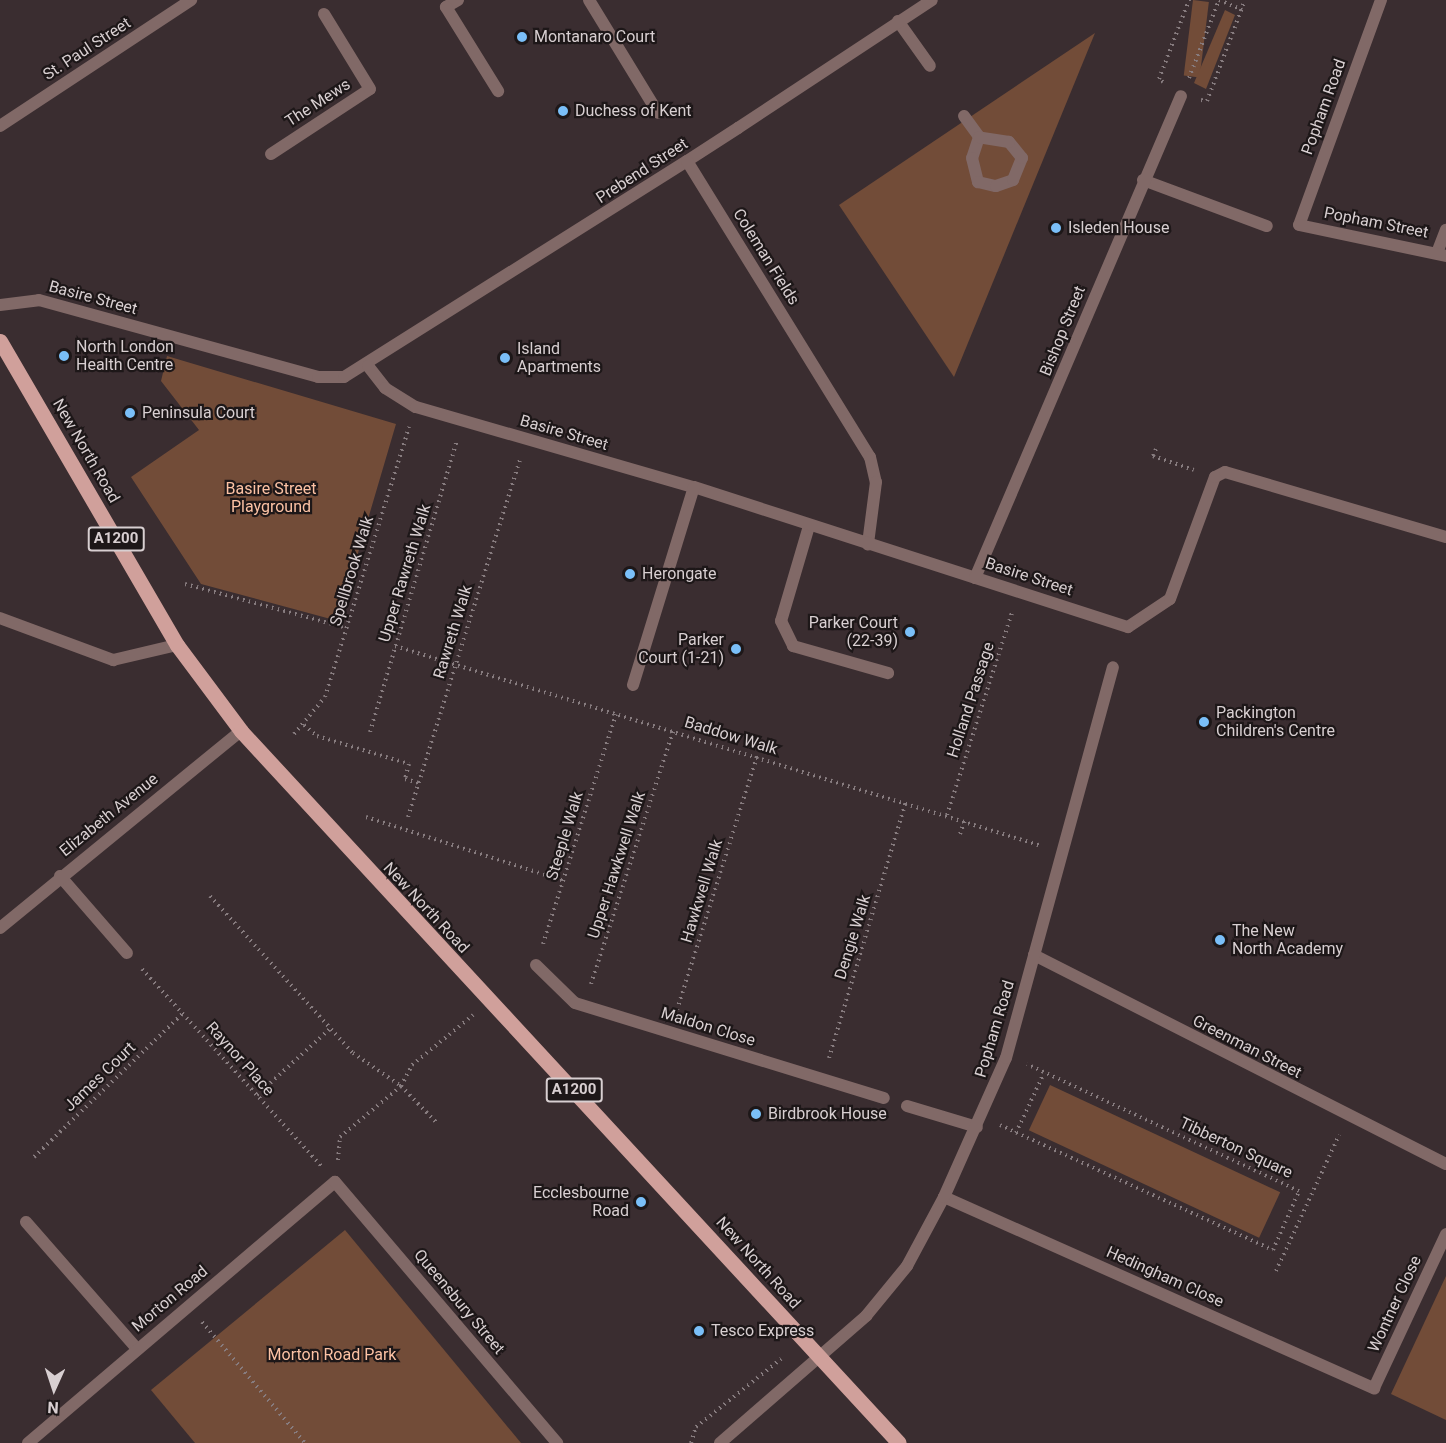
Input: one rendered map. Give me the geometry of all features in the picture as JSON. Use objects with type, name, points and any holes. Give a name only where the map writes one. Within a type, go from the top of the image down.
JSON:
[{"type":"main road","name":"New North Road","points":[[0,341],[177,645],[241,731],[898,1443]]},
{"type":"street","name":"St. Paul Street","points":[[0,126],[191,0]]},
{"type":"street","points":[[458,0],[446,7],[498,91]]},
{"type":"street","points":[[589,0],[658,113]]},
{"type":"street","name":"Prebend Street","points":[[368,366],[932,0]]},
{"type":"street","name":"Popham Road","points":[[1299,225],[1381,0]]},
{"type":"street","name":"The Mews","points":[[271,154],[370,89],[324,14]]},
{"type":"street","points":[[898,21],[930,66]]},
{"type":"street","name":"Bishop Street","points":[[975,578],[1143,180],[1181,96]]},
{"type":"street","points":[[964,116],[979,137],[1009,142],[1022,158],[1013,180],[996,186],[978,182],[972,158],[979,137]]},
{"type":"street","name":"Coleman Fields","points":[[687,161],[870,457],[876,482],[868,544]]},
{"type":"street","points":[[1143,180],[1267,226]]},
{"type":"street","name":"Popham Street","points":[[1299,225],[1442,254]]},
{"type":"street","points":[[1442,254],[1446,230]]},
{"type":"street","name":"Basire Street","points":[[0,305],[39,300],[318,377],[344,377],[368,366],[385,388],[416,407],[694,488],[1128,627],[1170,599],[1215,477]]},
{"type":"street","points":[[1215,477],[1225,472],[1446,537]]},
{"type":"street","points":[[633,685],[694,488]]},
{"type":"street","points":[[809,526],[781,621],[794,646],[888,673]]},
{"type":"street","points":[[0,618],[113,660],[177,645]]},
{"type":"street","name":"Popham Road","points":[[822,1359],[890,1289],[944,1197],[977,1127],[1006,1058],[1059,852],[1113,667]]},
{"type":"street","name":"Elizabeth Avenue","points":[[0,928],[60,876],[241,731]]},
{"type":"street","points":[[60,876],[127,953]]},
{"type":"street","name":"Greenman Street","points":[[1034,955],[1347,1118],[1446,1164]]},
{"type":"street","name":"Maldon Close","points":[[536,965],[584,1006],[884,1098]]},
{"type":"street","points":[[908,1106],[977,1127]]},
{"type":"street","name":"Morton Road","points":[[28,1443],[335,1182]]},
{"type":"street","name":"Queensbury Street","points":[[335,1182],[557,1443]]},
{"type":"street","name":"Hedingham Close","points":[[944,1197],[1374,1388]]},
{"type":"street","points":[[26,1222],[137,1349]]},
{"type":"street","name":"Wontner Close","points":[[1374,1388],[1446,1234]]},
{"type":"street","points":[[720,1443],[822,1359]]},
{"type":"path","points":[[1189,0],[1159,79],[1181,96],[1207,101],[1245,0]]},
{"type":"path","points":[[1181,96],[1219,0],[1242,10]]},
{"type":"path","name":"Spellbrook Walk","points":[[294,734],[304,725],[325,697],[416,407]]},
{"type":"path","name":"Upper Rawreth Walk","points":[[370,732],[463,421]]},
{"type":"path","points":[[1156,449],[1153,456],[1215,477]]},
{"type":"path","name":"Rawreth Walk","points":[[408,817],[521,454]]},
{"type":"path","points":[[185,584],[346,628]]},
{"type":"path","name":"Holland Passage","points":[[947,815],[1018,591]]},
{"type":"path","name":"Baddow Walk","points":[[395,646],[965,820],[1059,852]]},
{"type":"path","name":"Steeple Walk","points":[[536,965],[616,714]]},
{"type":"path","points":[[304,725],[317,736],[410,764],[405,779],[419,783]]},
{"type":"path","name":"Upper Hawkwell Walk","points":[[584,1006],[673,731]]},
{"type":"path","name":"Hawkwell Walk","points":[[670,1033],[756,756]]},
{"type":"path","name":"Dengie Walk","points":[[822,1079],[906,802]]},
{"type":"path","points":[[366,817],[564,881]]},
{"type":"path","points":[[960,834],[965,820]]},
{"type":"path","points":[[210,896],[353,1053],[401,1086],[437,1123]]},
{"type":"path","name":"Raynor Place","points":[[127,953],[335,1182]]},
{"type":"path","name":"James Court","points":[[34,1156],[182,1014]]},
{"type":"path","points":[[257,1095],[331,1028]]},
{"type":"path","points":[[335,1182],[340,1137],[401,1086],[412,1065],[457,1029]]},
{"type":"path","name":"Tibberton Square","points":[[1008,1129],[1273,1250],[1299,1191],[1036,1068]]},
{"type":"path","points":[[1016,1132],[1044,1073]]},
{"type":"path","points":[[1276,1271],[1347,1118]]},
{"type":"path","points":[[188,1306],[305,1443]]},
{"type":"green space","points":[[1193,0],[1209,2],[1200,77],[1184,75]]},
{"type":"green space","points":[[1225,10],[1235,15],[1206,89],[1194,83]]},
{"type":"green space","points":[[1095,33],[954,377],[839,205]]},
{"type":"green space","name":"Basire Street Playground","points":[[167,356],[396,424],[338,621],[201,584],[131,477],[199,430],[161,381]]},
{"type":"green space","points":[[1050,1085],[1280,1192],[1259,1238],[1029,1130]]},
{"type":"green space","name":"Morton Road Park","points":[[345,1230],[521,1443],[195,1443],[151,1390]]},
{"type":"green space","points":[[1446,1276],[1446,1420],[1391,1394]]},
{"type":"place","name":"Montanaro Court","points":[[522,37]]},
{"type":"place","name":"Duchess of Kent","points":[[563,111]]},
{"type":"place","name":"Isleden House","points":[[1056,228]]},
{"type":"place","name":"North London Health Centre","points":[[64,356]]},
{"type":"place","name":"Island Apartments","points":[[505,358]]},
{"type":"place","name":"Peninsula Court","points":[[130,413]]},
{"type":"place","name":"Herongate","points":[[630,574]]},
{"type":"place","name":"Parker Court (22-39)","points":[[910,632]]},
{"type":"place","name":"Parker Court (1-21)","points":[[736,649]]},
{"type":"place","name":"Packington Children's Centre","points":[[1204,722]]},
{"type":"place","name":"The New North Academy","points":[[1220,940]]},
{"type":"place","name":"Birdbrook House","points":[[756,1114]]},
{"type":"place","name":"Ecclesbourne Road","points":[[641,1202]]},
{"type":"place","name":"Tesco Express","points":[[699,1331]]}]
